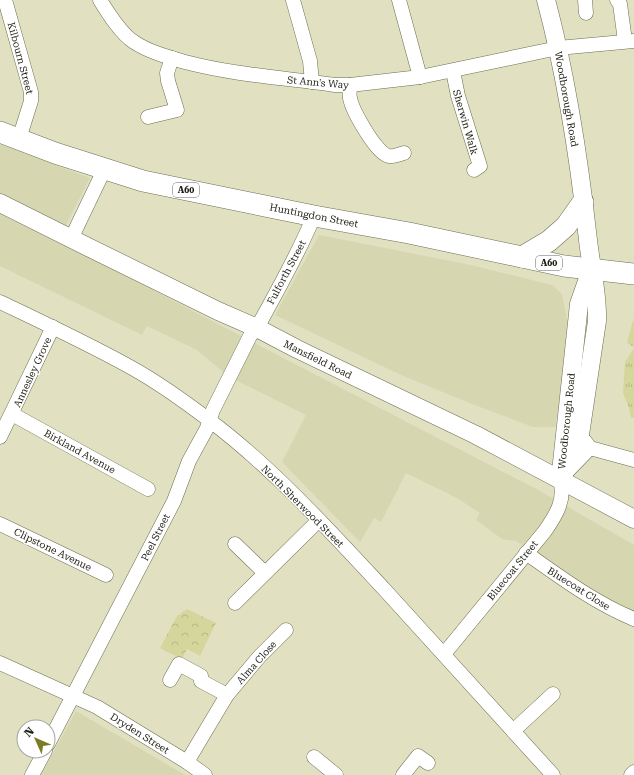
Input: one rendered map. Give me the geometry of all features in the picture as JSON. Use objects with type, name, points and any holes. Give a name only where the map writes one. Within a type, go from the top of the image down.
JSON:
[{"type":"highway","name":"Huntingdon Street","points":[[9,136],[55,153],[143,180],[314,216],[409,233],[522,258],[591,270],[634,274]]},
{"type":"highway","points":[[522,258],[549,241],[566,226],[583,202]]},
{"type":"main road","name":"Woodborough Road","points":[[546,0],[558,48],[571,112],[591,270],[598,304],[597,321],[578,448],[560,479]]},
{"type":"main road","name":"Mansfield Road","points":[[0,203],[476,436],[634,519]]},
{"type":"main road","name":"Woodborough Road","points":[[560,479],[579,304],[591,270]]},
{"type":"street","name":"Kilbourn Street","points":[[5,0],[31,92],[31,101],[9,136]]},
{"type":"street","name":"St Ann's Way","points":[[100,0],[108,12],[134,42],[172,58],[213,69],[335,85],[350,85],[420,77],[558,48],[629,41]]},
{"type":"street","points":[[292,0],[310,61],[312,82]]},
{"type":"street","points":[[399,0],[420,77]]},
{"type":"street","points":[[617,0],[620,4],[629,41]]},
{"type":"street","points":[[148,117],[177,110],[167,73],[172,58]]},
{"type":"street","name":"Sherwin Walk","points":[[453,71],[458,96],[480,166],[474,170]]},
{"type":"street","points":[[350,85],[349,98],[354,111],[381,153],[389,156],[404,153]]},
{"type":"street","points":[[71,239],[105,168]]},
{"type":"street","name":"Fulforth Street","points":[[257,328],[307,234],[314,216]]},
{"type":"street","name":"North Sherwood Street","points":[[0,302],[53,327],[132,368],[173,394],[210,421],[262,465],[319,520],[444,654],[553,775]]},
{"type":"street","name":"Annesley Grove","points":[[0,437],[53,327]]},
{"type":"street","name":"Peel Street","points":[[56,729],[174,501],[189,461],[210,421],[213,410],[250,336],[257,328]]},
{"type":"street","name":"Birkland Avenue","points":[[12,414],[148,489]]},
{"type":"street","points":[[581,424],[585,441],[590,448],[634,460]]},
{"type":"street","points":[[560,479],[590,448]]},
{"type":"street","name":"Bluecoat Street","points":[[444,654],[545,531],[555,516],[560,504],[562,488],[560,479]]},
{"type":"street","points":[[235,603],[319,520]]},
{"type":"street","name":"Clipstone Avenue","points":[[0,524],[106,575]]},
{"type":"street","points":[[235,544],[266,573]]},
{"type":"street","name":"Bluecoat Close","points":[[526,553],[579,590],[619,613],[634,619]]},
{"type":"street","name":"Alma Close","points":[[187,762],[227,695],[259,657],[286,630]]},
{"type":"street","name":"Dryden Street","points":[[0,663],[73,696],[114,717],[187,762],[204,775]]},
{"type":"street","points":[[170,680],[178,664],[201,676],[201,681],[227,695]]},
{"type":"street","points":[[513,730],[553,694]]},
{"type":"street","points":[[403,775],[418,756],[428,763]]},
{"type":"street","points":[[314,757],[322,771],[336,775]]},
{"type":"street","points":[[32,775],[41,759]]},
{"type":"street","points":[[631,775],[634,772]]},
{"type":"shaded area","points":[[0,144],[90,178],[58,241],[542,492],[634,545],[634,613],[615,605],[516,541],[502,539],[476,520],[480,513],[457,498],[406,473],[381,522],[374,518],[360,542],[282,462],[306,415],[229,377],[197,350],[147,326],[142,335],[0,266]]},
{"type":"shaded area","points":[[319,235],[466,264],[552,285],[562,294],[568,325],[565,371],[555,427],[533,427],[472,404],[401,375],[275,315]]},
{"type":"shaded area","points":[[76,711],[185,775],[41,775],[50,759],[56,759],[56,748]]},
{"type":"green space","points":[[634,318],[634,348],[627,342]]},
{"type":"green space","points":[[634,348],[634,418],[631,418],[623,393],[625,362]]},
{"type":"green space","points":[[187,609],[216,623],[200,656],[187,649],[182,659],[160,648],[177,616]]}]
